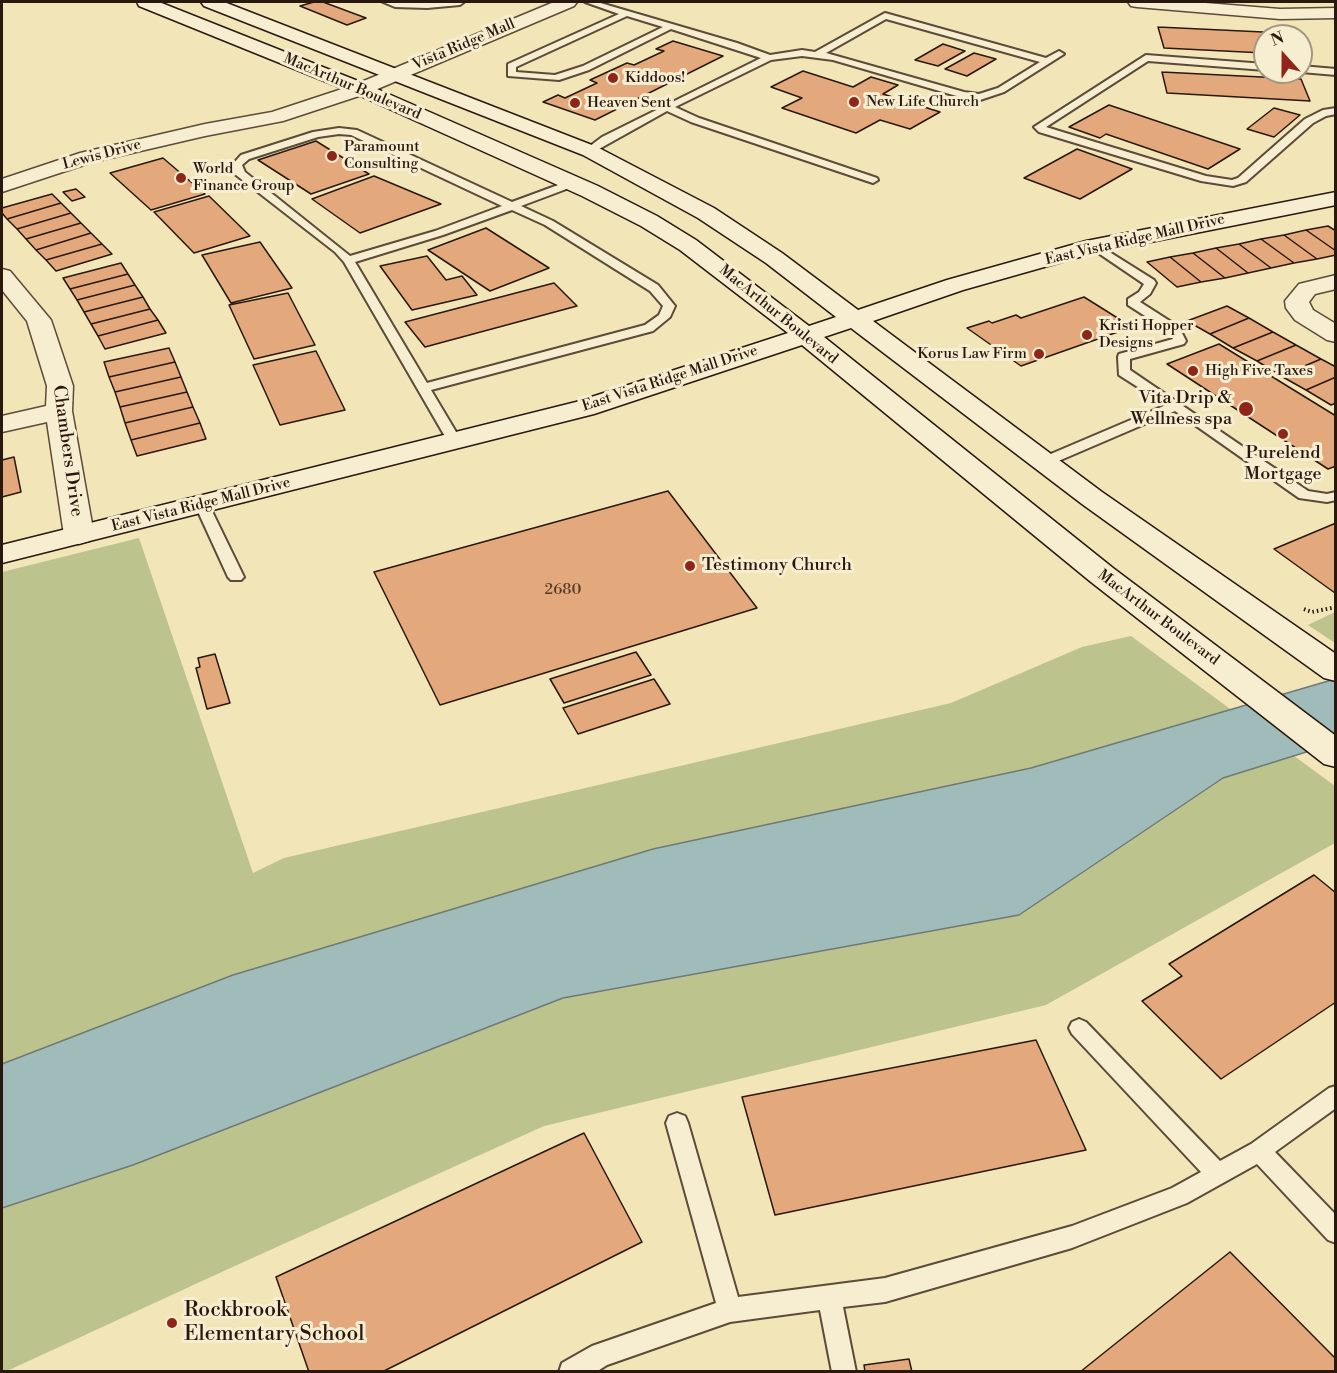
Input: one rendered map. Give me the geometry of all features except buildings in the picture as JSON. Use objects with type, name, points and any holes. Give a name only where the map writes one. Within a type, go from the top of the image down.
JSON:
[{"type":"main road","name":"MacArthur Boulevard","points":[[145,2],[361,89],[573,183],[649,221],[688,245],[722,269],[1101,575],[1335,755]]},
{"type":"main road","name":"MacArthur Boulevard","points":[[210,2],[590,152],[706,213],[745,237],[856,318],[1044,462],[1335,670]]},
{"type":"main road","name":"Vista Ridge Mall","points":[[336,79],[374,66],[527,2]]},
{"type":"main road","name":"Vista Ridge Mall","points":[[361,89],[568,2]]},
{"type":"main road","points":[[1137,2],[1280,14],[1335,13]]},
{"type":"main road","name":"Lewis Drive","points":[[205,130],[249,107],[336,79]]},
{"type":"main road","name":"Lewis Drive","points":[[2,186],[87,157],[205,130],[276,117],[361,89]]},
{"type":"main road","name":"East Vista Ridge Mall Drive","points":[[2,554],[455,442],[640,391],[955,285],[1095,246],[1335,198]]},
{"type":"main road","name":"Chambers Drive","points":[[2,276],[39,320],[60,386],[59,411],[79,535]]},
{"type":"main road","points":[[1335,282],[1307,289],[1297,301],[1304,315],[1335,334]]},
{"type":"main road","points":[[2,424],[59,411]]},
{"type":"lane","points":[[387,2],[427,4],[460,2]]},
{"type":"lane","points":[[589,2],[734,45],[769,58]]},
{"type":"lane","points":[[627,13],[511,66],[511,74],[556,78],[586,68],[671,26]]},
{"type":"lane","points":[[816,55],[885,16],[1047,61]]},
{"type":"lane","points":[[590,152],[606,140],[769,58],[802,53],[834,57],[963,95],[980,97],[1000,90],[1059,54]]},
{"type":"lane","points":[[1253,66],[1146,58],[1039,127],[1205,179],[1233,183],[1242,180],[1309,121],[1335,111]]},
{"type":"lane","points":[[1313,70],[1335,73]]},
{"type":"lane","points":[[667,108],[695,120],[873,180]]},
{"type":"lane","points":[[423,388],[649,328],[664,317],[669,306],[654,288],[549,223],[353,132],[316,134],[245,158],[237,165],[240,173],[339,250],[348,260],[423,388],[455,442]]},
{"type":"lane","points":[[348,260],[439,233],[573,183]]},
{"type":"lane","points":[[1095,246],[1150,283],[1144,294],[1132,302],[1175,330],[1179,341],[1124,357],[1124,372],[1304,495],[1327,498],[1335,495]]},
{"type":"lane","points":[[1044,462],[1176,406]]},
{"type":"lane","points":[[202,505],[236,577]]},
{"type":"lane","points":[[1079,1028],[1217,1173]]},
{"type":"lane","points":[[571,1371],[601,1355],[730,1310],[885,1290],[1072,1237],[1179,1196],[1259,1151],[1335,1095]]},
{"type":"lane","points":[[677,1123],[730,1310]]},
{"type":"lane","points":[[1259,1151],[1335,1232]]},
{"type":"lane","points":[[830,1298],[844,1371]]},
{"type":"path","points":[[1298,607],[1312,612],[1335,607]]},
{"type":"green space","points":[[139,538],[253,873],[284,858],[951,703],[1082,647],[1131,636],[1335,786],[1335,843],[1046,1005],[544,1126],[7,1371],[2,1371],[2,572]]},
{"type":"green space","points":[[1335,612],[1335,643],[1308,625]]},
{"type":"water","points":[[1335,679],[1335,743],[1223,778],[1019,915],[563,998],[133,1165],[2,1208],[2,1064],[233,975],[653,849],[1031,768]]},
{"type":"place","name":"Kiddoos!","points":[[613,78]]},
{"type":"place","name":"New Life Church","points":[[854,102]]},
{"type":"place","name":"Heaven Sent","points":[[575,103]]},
{"type":"place","name":"Paramount Consulting","points":[[332,156]]},
{"type":"place","name":"World Finance Group","points":[[181,178]]},
{"type":"place","name":"Kristi Hopper Designs","points":[[1087,335]]},
{"type":"place","name":"Korus Law Firm","points":[[1039,354]]},
{"type":"place","name":"High Five Taxes","points":[[1193,371]]},
{"type":"place","name":"Vita Drip & Wellness spa","points":[[1246,409]]},
{"type":"place","name":"Purelend Mortgage","points":[[1283,434]]},
{"type":"place","name":"Testimony Church","points":[[690,566]]},
{"type":"place","name":"Rockbrook Elementary School","points":[[172,1323]]}]
